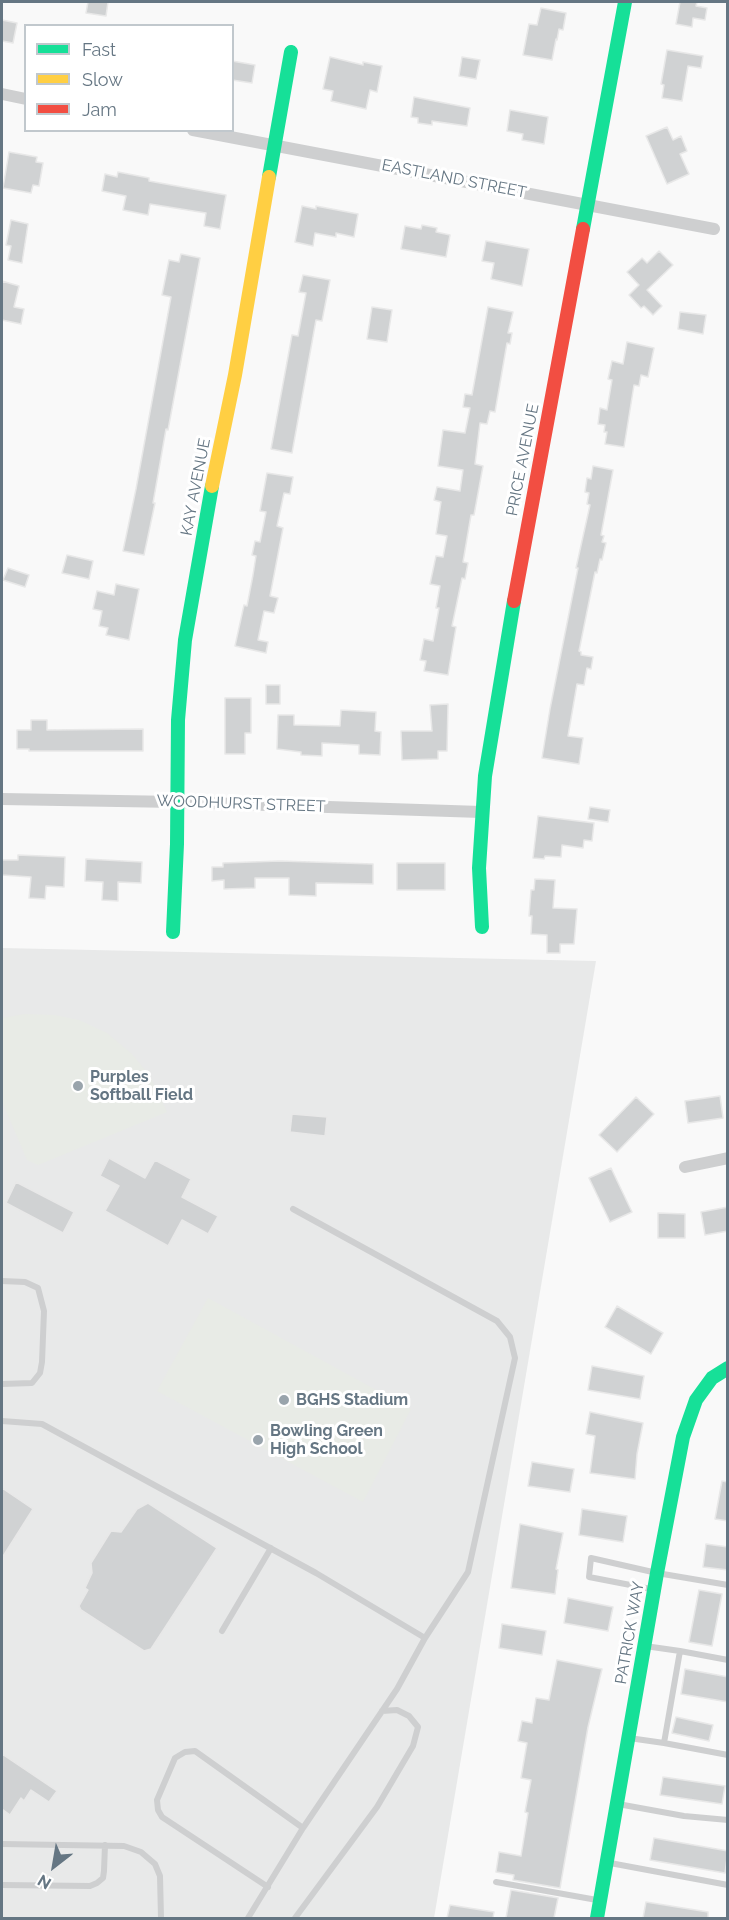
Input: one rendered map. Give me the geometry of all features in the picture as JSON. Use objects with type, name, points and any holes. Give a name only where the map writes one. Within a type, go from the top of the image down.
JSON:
[{"type":"street","name":"PRICE AVENUE","points":[[482,927],[479,868],[481,812],[488,754],[523,550],[625,2]]},
{"type":"street","name":"KAY AVENUE","points":[[173,932],[177,844],[178,720],[185,640],[202,536],[235,375],[291,52]]},
{"type":"street","points":[[2,94],[24,99]]},
{"type":"street","name":"EASTLAND STREET","points":[[203,132],[714,229]]},
{"type":"street","name":"WOODHURST STREET","points":[[2,799],[176,801],[481,812]]},
{"type":"street","points":[[685,1167],[728,1158]]},
{"type":"street","name":"PATRICK WAY","points":[[597,1918],[654,1589],[674,1481],[689,1418],[696,1400],[706,1385],[712,1378],[728,1368]]},
{"type":"lane","points":[[248,1918],[303,1828],[397,1689],[425,1638],[468,1572],[515,1358],[510,1337],[497,1321],[293,1209]]},
{"type":"lane","points":[[2,1281],[25,1282],[38,1288],[44,1311],[40,1373],[32,1383],[2,1384]]},
{"type":"lane","points":[[2,1421],[42,1424],[316,1573],[425,1638]]},
{"type":"lane","points":[[222,1631],[271,1548]]},
{"type":"lane","points":[[654,1589],[589,1577],[591,1558],[657,1573],[728,1585]]},
{"type":"lane","points":[[645,1646],[728,1660]]},
{"type":"lane","points":[[664,1743],[680,1651]]},
{"type":"lane","points":[[295,1918],[377,1807],[413,1746],[418,1727],[410,1716],[397,1710],[382,1711]]},
{"type":"lane","points":[[628,1737],[728,1755]]},
{"type":"lane","points":[[268,1887],[162,1817],[158,1810],[157,1800],[175,1758],[185,1752],[195,1751],[303,1828]]},
{"type":"lane","points":[[617,1804],[684,1816],[728,1820]]},
{"type":"lane","points":[[2,1844],[124,1846],[141,1852],[155,1864],[159,1876],[161,1918]]},
{"type":"lane","points":[[2,1885],[90,1886],[103,1878],[105,1845]]},
{"type":"lane","points":[[607,1862],[728,1885]]},
{"type":"lane","points":[[496,1882],[600,1900]]},
{"type":"shaded area","name":"Bowling Green High School","points":[[2,948],[596,961],[434,1918],[2,1918]]},
{"type":"shaded area","name":"Purples Softball Field","points":[[25,1014],[54,1015],[79,1020],[107,1033],[132,1054],[150,1076],[167,1112],[38,1165],[27,1160],[2,1101],[2,1018]]},
{"type":"shaded area","name":"BGHS Stadium","points":[[208,1298],[411,1409],[363,1502],[157,1391]]},
{"type":"building","points":[[88,2],[108,2],[106,16],[86,13]]},
{"type":"building","points":[[680,2],[697,2],[696,6],[707,8],[705,20],[693,18],[692,27],[676,24]]},
{"type":"building","points":[[541,8],[566,13],[563,30],[559,29],[556,39],[552,60],[523,55],[529,24],[537,25]]},
{"type":"building","points":[[2,20],[17,23],[13,43],[2,41]]},
{"type":"building","points":[[667,50],[703,56],[701,68],[688,66],[682,101],[662,98],[664,85],[661,84]]},
{"type":"building","points":[[330,57],[363,65],[363,62],[382,66],[377,92],[370,90],[366,109],[331,101],[333,91],[323,89]]},
{"type":"building","points":[[462,57],[480,60],[476,79],[459,76]]},
{"type":"building","points":[[234,61],[255,65],[252,83],[234,80]]},
{"type":"building","points":[[414,97],[470,108],[467,126],[432,121],[432,125],[418,123],[418,118],[411,117]]},
{"type":"building","points":[[510,110],[548,117],[544,144],[522,140],[523,134],[507,131]]},
{"type":"building","points":[[667,127],[673,140],[681,136],[687,151],[680,154],[689,174],[667,184],[646,136]]},
{"type":"building","points":[[9,152],[37,157],[36,162],[43,163],[39,186],[33,185],[31,193],[3,188]]},
{"type":"building","points":[[118,172],[149,178],[149,181],[226,195],[220,229],[204,226],[206,213],[150,204],[148,215],[123,210],[126,196],[102,191],[105,174],[117,177]]},
{"type":"building","points":[[302,206],[316,209],[316,206],[358,214],[354,237],[336,233],[336,237],[315,233],[313,246],[295,242]]},
{"type":"building","points":[[11,220],[28,224],[22,263],[8,260],[11,246],[6,245]]},
{"type":"building","points":[[422,225],[437,228],[436,232],[450,235],[446,257],[401,249],[405,226],[421,229]]},
{"type":"building","points":[[486,241],[529,249],[522,286],[491,279],[494,263],[482,261]]},
{"type":"building","points":[[659,251],[673,265],[647,290],[662,306],[653,315],[644,306],[641,308],[629,295],[639,285],[627,272],[642,258],[647,263]]},
{"type":"building","points":[[181,254],[200,258],[144,555],[123,551],[171,297],[162,295],[169,260],[179,262]]},
{"type":"building","points":[[303,275],[330,280],[322,321],[316,320],[292,453],[271,449],[292,335],[298,336],[306,293],[299,292]]},
{"type":"building","points":[[2,281],[19,286],[14,307],[24,309],[21,324],[2,320]]},
{"type":"building","points":[[372,307],[392,310],[387,342],[367,339]]},
{"type":"building","points":[[488,307],[513,312],[508,333],[512,333],[510,344],[507,343],[495,412],[490,411],[487,424],[480,423],[475,464],[483,466],[463,562],[468,563],[465,579],[462,578],[452,626],[456,627],[448,675],[424,671],[426,661],[420,660],[424,639],[433,641],[440,586],[430,584],[436,556],[443,557],[447,536],[436,534],[441,502],[434,500],[437,487],[460,491],[463,470],[438,466],[443,430],[465,433],[470,408],[463,407],[465,394],[472,395]]},
{"type":"building","points":[[680,312],[706,315],[703,334],[678,329]]},
{"type":"building","points":[[627,342],[654,348],[648,377],[641,375],[639,386],[634,385],[624,447],[605,444],[607,432],[604,432],[605,425],[598,424],[600,408],[607,410],[612,380],[608,379],[612,361],[623,364]]},
{"type":"building","points":[[593,466],[613,470],[601,535],[604,536],[602,542],[606,543],[602,560],[600,559],[597,573],[595,572],[579,651],[581,655],[593,657],[591,669],[587,668],[584,685],[577,684],[568,736],[583,738],[579,764],[542,758],[578,568],[576,568],[590,505],[587,504],[589,493],[585,492],[587,478],[591,479]]},
{"type":"building","points":[[267,473],[293,477],[290,494],[284,493],[277,526],[283,528],[270,596],[278,598],[274,613],[264,611],[258,640],[268,642],[266,653],[235,646],[244,605],[247,606],[253,575],[256,556],[252,555],[255,541],[260,542],[266,512],[260,511]]},
{"type":"building","points":[[67,555],[93,561],[89,579],[62,573]]},
{"type":"building","points":[[8,568],[29,575],[25,587],[3,580]]},
{"type":"building","points":[[116,584],[139,589],[129,640],[106,635],[108,628],[99,626],[102,611],[93,609],[97,591],[114,595]]},
{"type":"building","points":[[266,685],[280,685],[280,704],[266,704]]},
{"type":"building","points":[[225,698],[251,698],[251,733],[245,733],[245,754],[225,754]]},
{"type":"building","points":[[448,704],[447,751],[438,751],[438,759],[402,760],[401,731],[432,731],[430,705]]},
{"type":"building","points":[[341,710],[376,712],[375,731],[381,732],[380,755],[359,754],[359,745],[322,743],[322,756],[301,755],[301,752],[277,749],[278,715],[294,715],[294,725],[340,726]]},
{"type":"building","points":[[31,720],[47,720],[47,730],[143,729],[143,751],[29,751],[29,749],[17,749],[17,730],[31,730]]},
{"type":"building","points":[[590,807],[610,810],[608,822],[588,819]]},
{"type":"building","points":[[538,816],[594,823],[592,841],[584,840],[583,848],[562,845],[561,857],[533,858]]},
{"type":"building","points":[[18,855],[65,857],[64,887],[46,886],[45,899],[29,898],[31,877],[2,875],[2,860],[18,860]]},
{"type":"building","points":[[86,859],[142,862],[141,883],[118,882],[118,901],[102,900],[103,882],[85,881]]},
{"type":"building","points":[[280,861],[373,864],[373,884],[316,883],[316,896],[289,895],[289,878],[255,878],[255,888],[224,889],[224,880],[212,881],[212,867],[223,867],[223,863]]},
{"type":"building","points":[[397,863],[445,863],[445,890],[397,890]]},
{"type":"building","points":[[535,879],[555,880],[553,908],[577,909],[574,944],[560,944],[560,953],[547,953],[547,935],[531,934],[532,916],[529,916],[531,890],[534,890]]},
{"type":"building","points":[[720,1096],[723,1118],[688,1123],[685,1101]]},
{"type":"building","points":[[636,1097],[654,1114],[617,1152],[599,1135]]},
{"type":"building","points":[[292,1114],[327,1117],[325,1136],[290,1132]]},
{"type":"building","points":[[109,1158],[145,1178],[155,1160],[191,1179],[182,1197],[218,1216],[208,1234],[182,1220],[168,1246],[105,1211],[119,1186],[100,1176]]},
{"type":"building","points":[[611,1168],[632,1212],[610,1222],[589,1178]]},
{"type":"building","points":[[16,1182],[74,1212],[63,1233],[6,1203]]},
{"type":"building","points":[[728,1207],[728,1231],[705,1235],[701,1212]]},
{"type":"building","points":[[658,1213],[685,1214],[685,1238],[658,1238]]},
{"type":"building","points":[[617,1306],[663,1333],[651,1354],[605,1327]]},
{"type":"building","points":[[592,1366],[644,1376],[640,1399],[588,1390]]},
{"type":"building","points":[[590,1412],[643,1423],[635,1479],[590,1473],[595,1436],[586,1434]]},
{"type":"building","points":[[532,1462],[574,1469],[570,1492],[528,1486]]},
{"type":"building","points":[[722,1481],[728,1482],[728,1521],[715,1519]]},
{"type":"building","points":[[2,1488],[33,1509],[2,1558]]},
{"type":"building","points":[[148,1503],[217,1548],[151,1649],[144,1651],[81,1610],[79,1606],[88,1590],[85,1588],[92,1573],[91,1563],[111,1531],[121,1532],[137,1509]]},
{"type":"building","points":[[582,1509],[627,1516],[623,1542],[579,1535]]},
{"type":"building","points":[[520,1524],[563,1533],[556,1569],[558,1570],[555,1594],[511,1588]]},
{"type":"building","points":[[706,1544],[728,1547],[728,1570],[703,1567]]},
{"type":"building","points":[[699,1590],[722,1594],[712,1646],[689,1642]]},
{"type":"building","points":[[568,1598],[613,1607],[608,1631],[564,1623]]},
{"type":"building","points":[[502,1624],[546,1631],[542,1655],[499,1648]]},
{"type":"building","points":[[557,1660],[602,1669],[588,1727],[560,1888],[513,1880],[514,1875],[496,1872],[499,1852],[521,1856],[531,1780],[521,1778],[527,1743],[518,1741],[522,1721],[532,1723],[536,1698],[549,1700]]},
{"type":"building","points":[[685,1669],[728,1677],[728,1702],[681,1694]]},
{"type":"building","points":[[676,1717],[713,1725],[709,1741],[672,1733]]},
{"type":"building","points":[[2,1754],[57,1791],[49,1802],[31,1790],[24,1801],[21,1798],[10,1815],[2,1809]]},
{"type":"building","points":[[663,1777],[725,1786],[722,1804],[660,1795]]},
{"type":"building","points":[[654,1838],[728,1851],[725,1873],[650,1860]]},
{"type":"building","points":[[511,1890],[558,1898],[554,1918],[506,1918]]},
{"type":"building","points":[[646,1902],[708,1912],[708,1918],[643,1918]]},
{"type":"building","points":[[450,1905],[494,1912],[493,1918],[447,1918]]},
{"type":"traffic: fast","points":[[583,229],[625,2]]},
{"type":"traffic: fast","points":[[269,177],[291,52]]},
{"type":"traffic: fast","points":[[173,932],[177,844],[178,720],[185,640],[212,486]]},
{"type":"traffic: fast","points":[[482,927],[479,868],[485,776],[514,601]]},
{"type":"traffic: fast","points":[[597,1918],[683,1437],[696,1400],[712,1378],[728,1368]]},
{"type":"traffic: slow","points":[[212,486],[235,375],[269,177]]},
{"type":"traffic: jam","points":[[514,601],[583,229]]},
{"type":"place","name":"Purples Softball Field","points":[[78,1086]]},
{"type":"place","name":"BGHS Stadium","points":[[284,1400]]},
{"type":"place","name":"Bowling Green High School","points":[[258,1440]]}]
